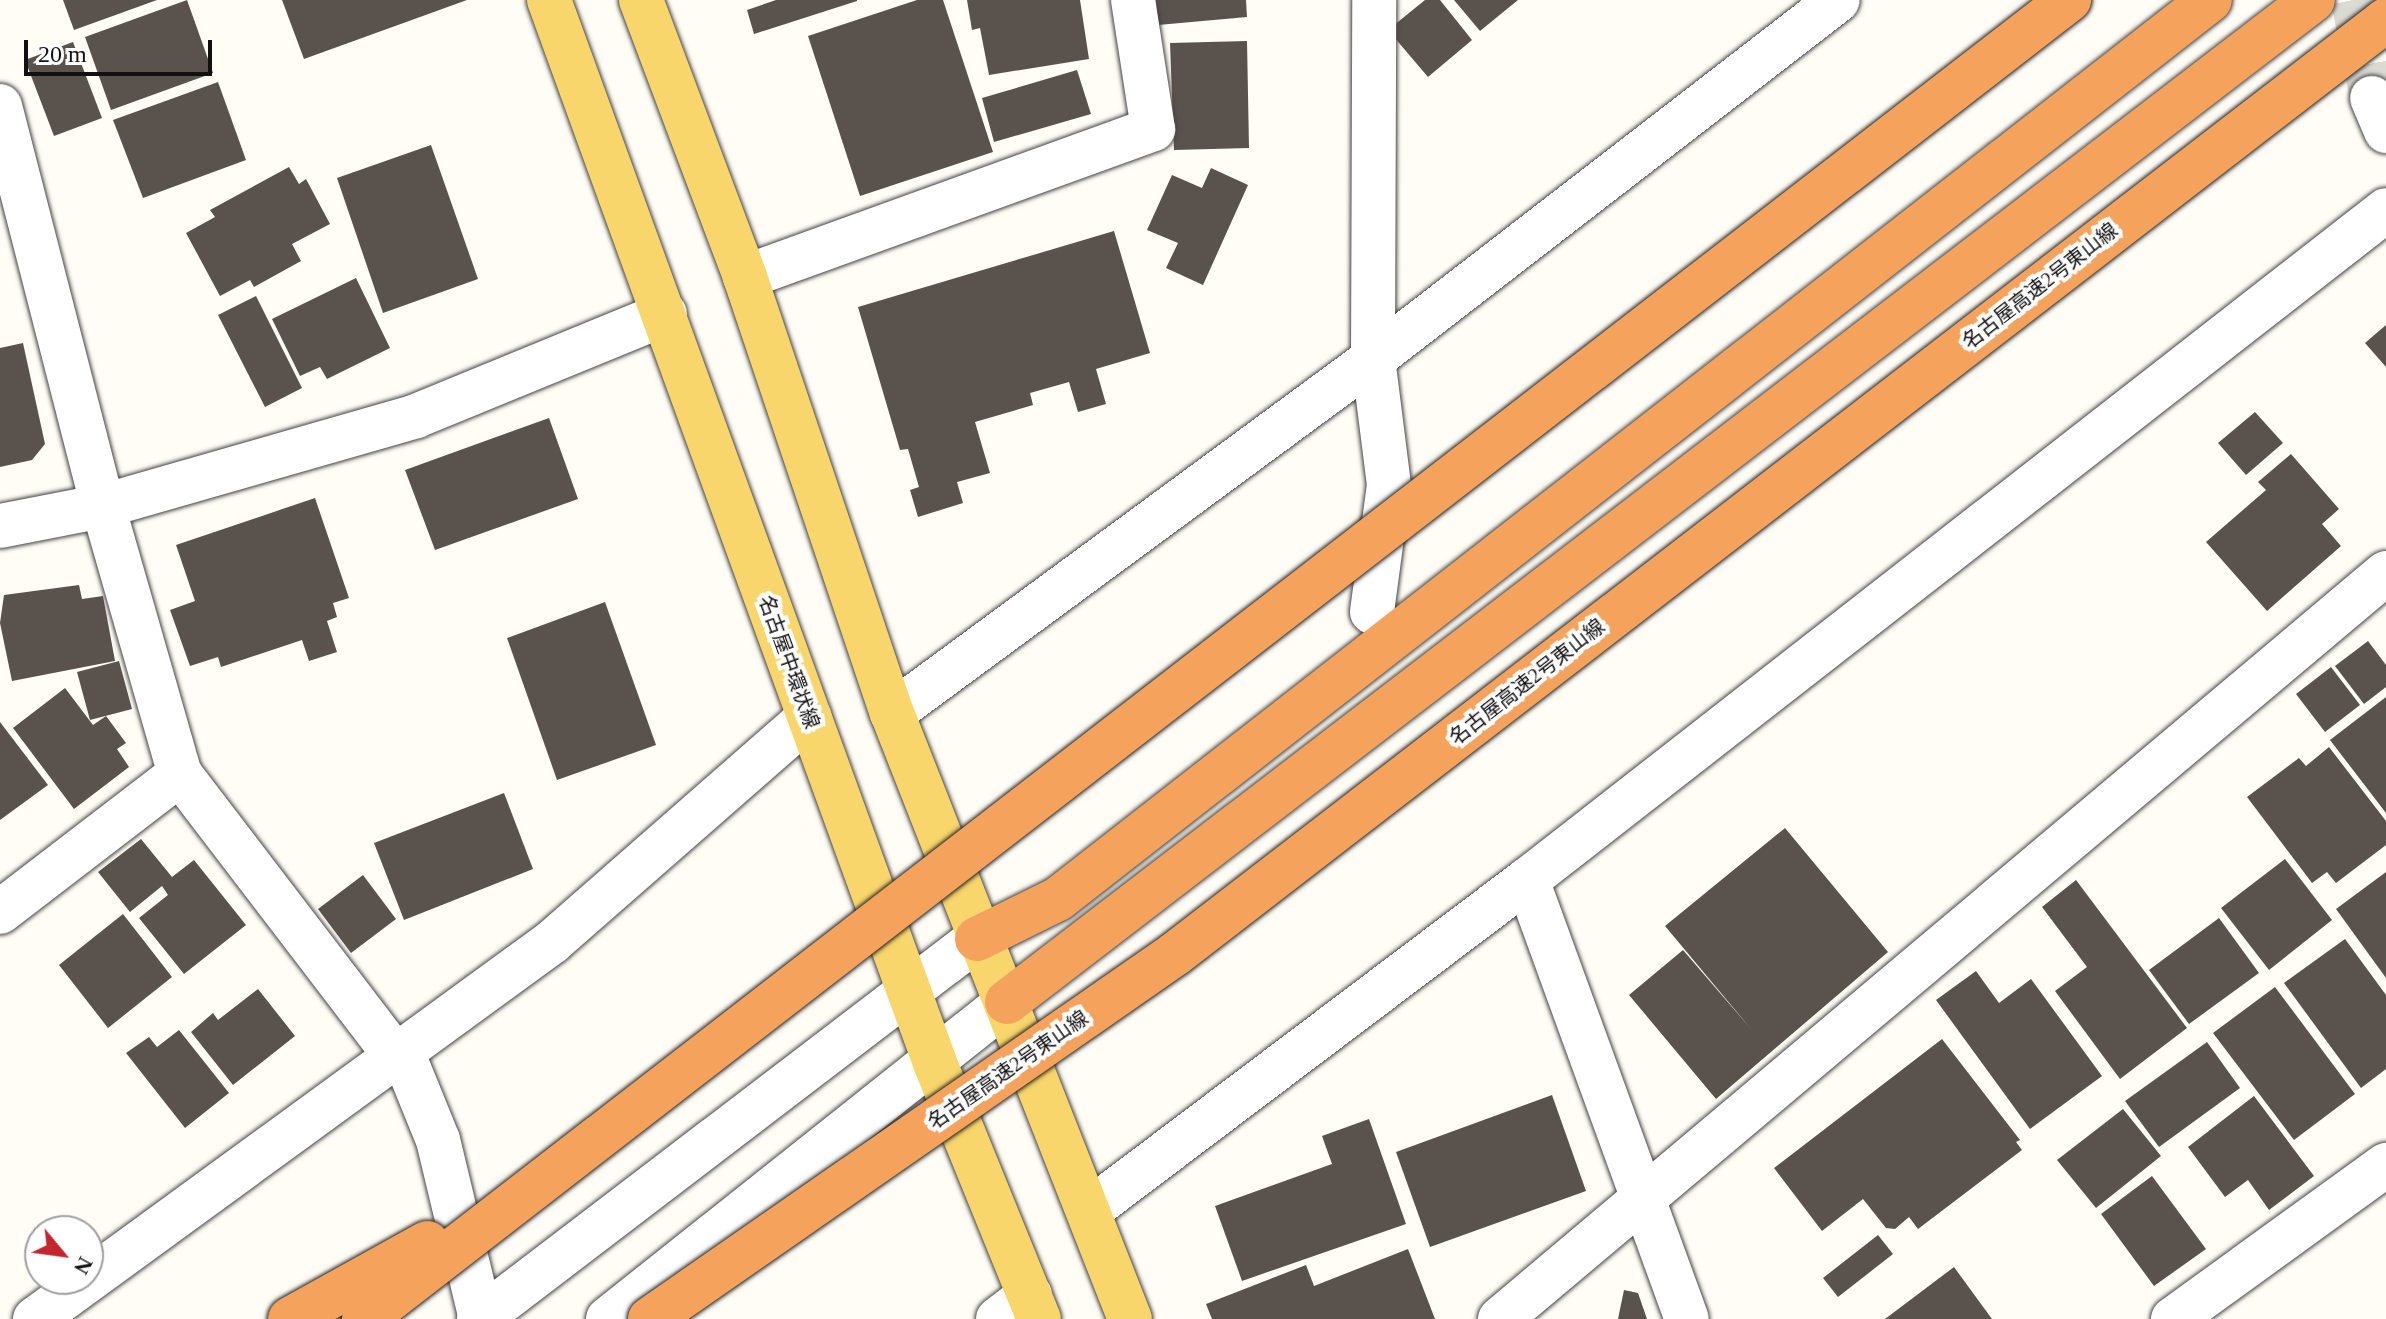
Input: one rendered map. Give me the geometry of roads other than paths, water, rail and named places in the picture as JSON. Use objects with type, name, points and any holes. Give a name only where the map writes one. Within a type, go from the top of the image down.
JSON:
[{"type":"highway","points":[[364,1319],[2069,0]]},
{"type":"highway","points":[[977,939],[1058,899],[2210,0]]},
{"type":"highway","points":[[1007,1002],[2313,0]]},
{"type":"highway","name":"名古屋高速2号東山線","points":[[650,1319],[1175,954],[2386,20]]},
{"type":"highway","points":[[290,1319],[549,1176]]},
{"type":"main road","name":"名古屋中環状線","points":[[549,0],[1023,1311]]},
{"type":"main road","points":[[641,0],[745,277],[892,713],[977,939],[1007,1002],[1091,1209],[1130,1319]]},
{"type":"street","points":[[745,277],[1153,129],[1133,0]]},
{"type":"street","points":[[1372,612],[1389,485],[1373,359],[1374,0]]},
{"type":"street","points":[[892,713],[1373,359],[1838,0]]},
{"type":"street","points":[[0,106],[6,157],[180,774],[398,1051],[438,1140],[480,1318],[907,988],[977,939]]},
{"type":"street","points":[[1091,1209],[1527,880],[2386,210]]},
{"type":"street","points":[[0,526],[103,506],[416,416],[665,314]]},
{"type":"street","points":[[1500,1319],[2386,573]]},
{"type":"street","points":[[35,1319],[398,1051],[552,942],[809,717]]},
{"type":"street","points":[[0,912],[180,774]]},
{"type":"street","points":[[1527,880],[1687,1319]]},
{"type":"street","points":[[608,1319],[935,1063],[1007,1002]]},
{"type":"street","points":[[2173,1319],[2386,1165]]},
{"type":"tunnel","points":[[2353,0],[2372,98]]}]
